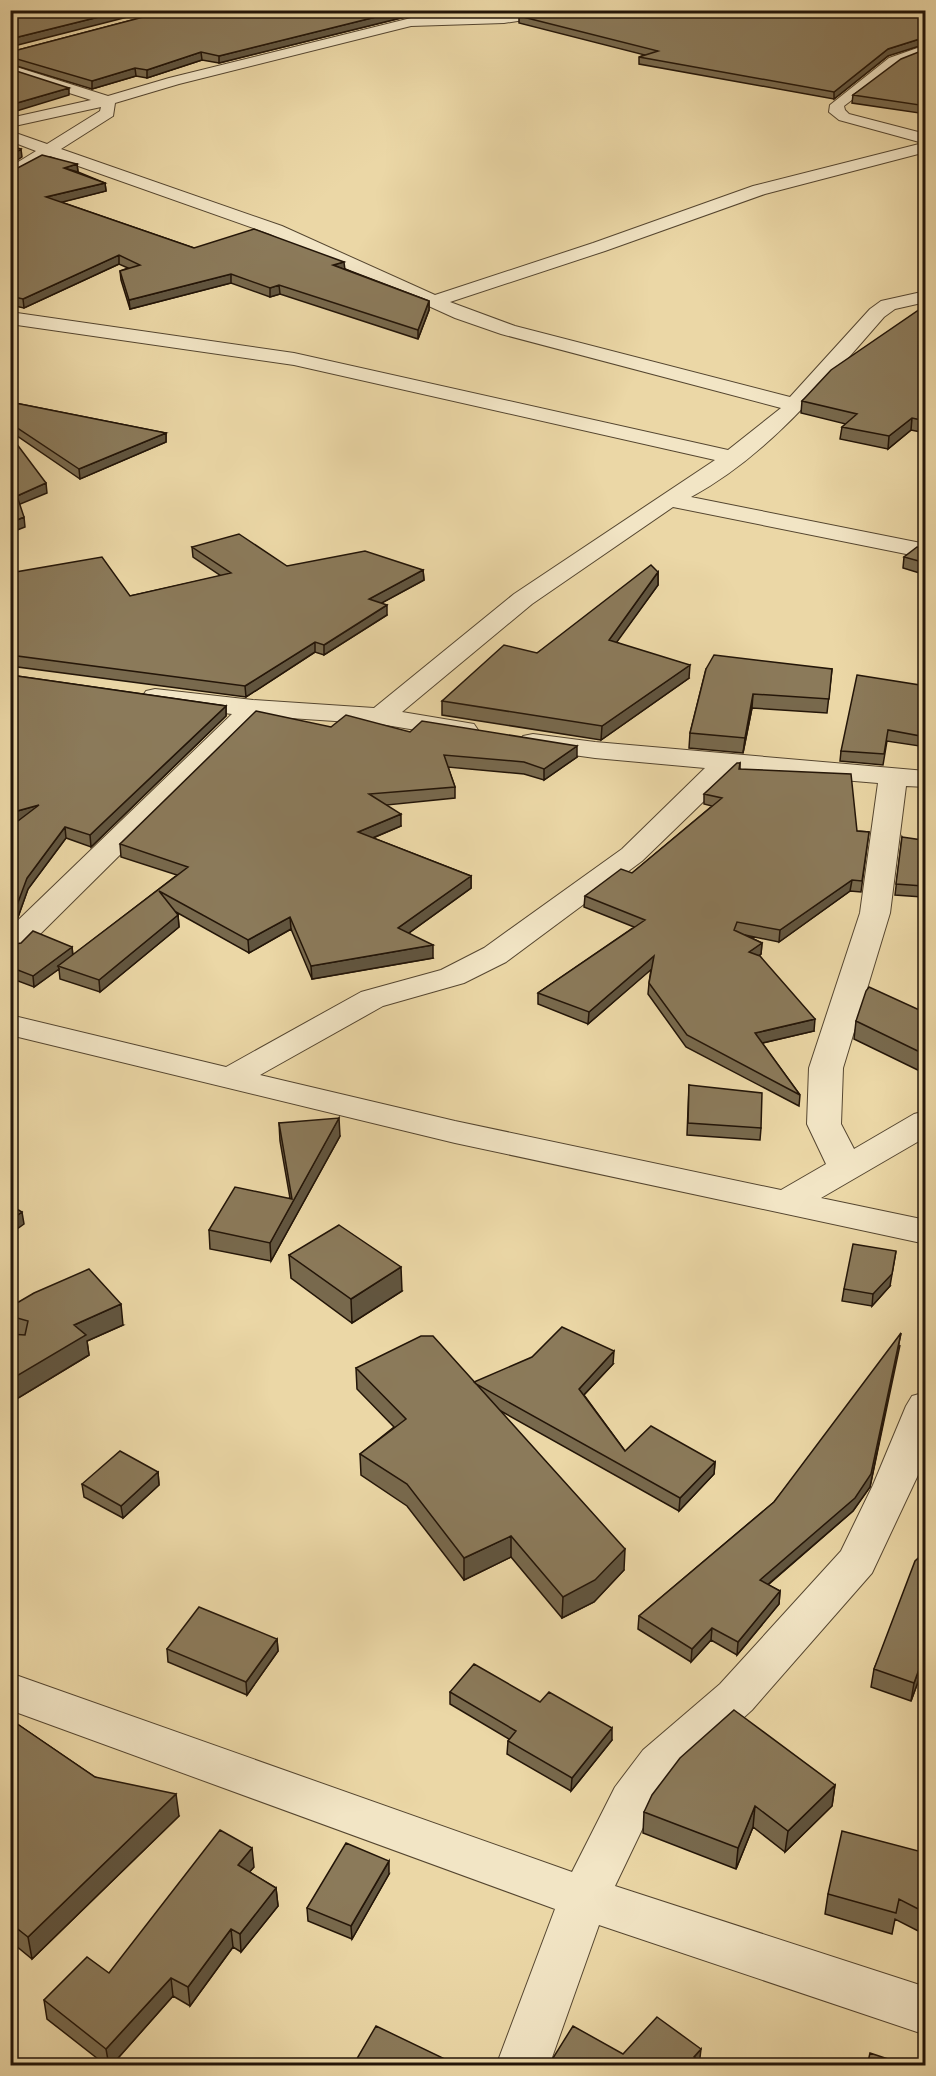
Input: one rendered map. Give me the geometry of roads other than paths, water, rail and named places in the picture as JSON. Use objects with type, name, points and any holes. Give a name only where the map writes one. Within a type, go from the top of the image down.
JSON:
[{"type":"street","points":[[10,123],[108,101],[174,81],[452,10]]},
{"type":"street","points":[[411,22],[504,19],[564,10]]},
{"type":"street","points":[[748,15],[926,14]]},
{"type":"street","points":[[926,49],[894,61],[837,105],[837,112],[844,117],[926,139]]},
{"type":"street","points":[[10,69],[108,101]]},
{"type":"street","points":[[10,174],[108,113],[108,101]]},
{"type":"street","points":[[10,136],[276,230],[437,300],[462,314],[508,330],[795,405]]},
{"type":"street","points":[[437,300],[599,247],[759,190],[926,147]]},
{"type":"street","points":[[380,716],[523,599],[669,499],[701,482],[783,418],[878,312],[888,305],[926,296]]},
{"type":"street","points":[[10,318],[294,359],[733,458]]},
{"type":"street","points":[[669,499],[926,551]]},
{"type":"street","points":[[125,693],[253,708],[380,716],[595,750],[730,760],[926,779]]},
{"type":"street","points":[[10,946],[253,708]]},
{"type":"street","points":[[228,1079],[372,999],[394,990],[446,979],[465,971],[539,926],[580,892],[637,851],[705,781],[730,760]]},
{"type":"street","points":[[845,1167],[824,1124],[826,1068],[875,913],[893,775]]},
{"type":"street","points":[[10,1025],[455,1132],[926,1232]]},
{"type":"street","points":[[785,1203],[926,1122]]},
{"type":"street","points":[[522,2066],[584,1898],[632,1801],[660,1764],[736,1697],[857,1562],[894,1485],[926,1406]]},
{"type":"street","points":[[10,1691],[584,1898],[926,2012]]}]
